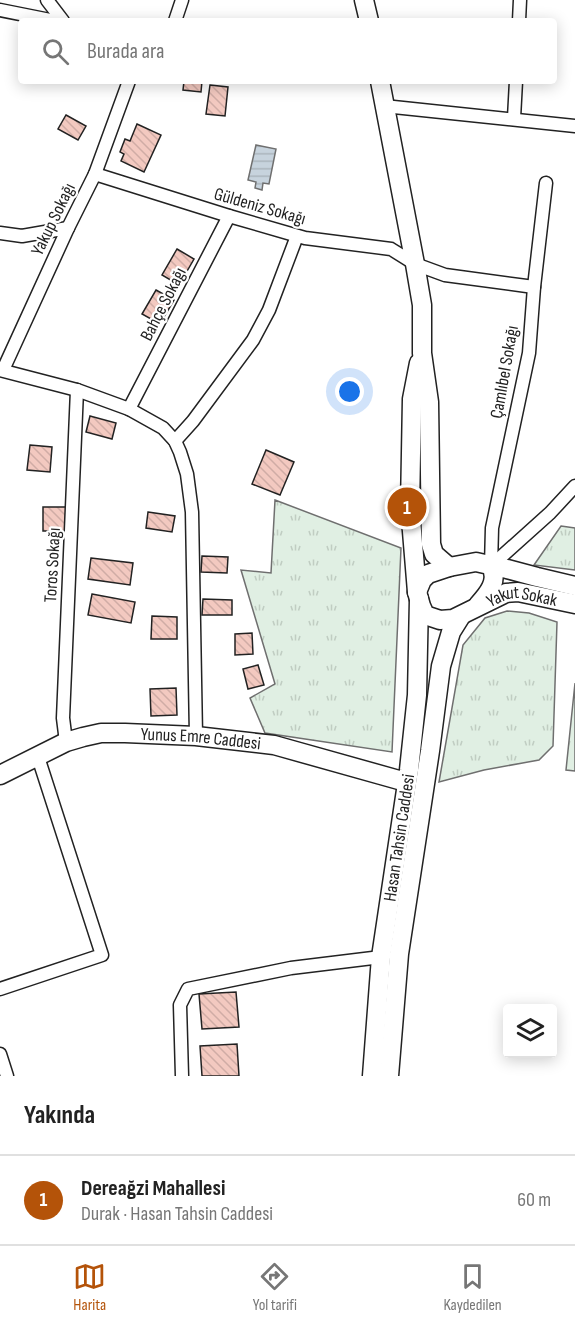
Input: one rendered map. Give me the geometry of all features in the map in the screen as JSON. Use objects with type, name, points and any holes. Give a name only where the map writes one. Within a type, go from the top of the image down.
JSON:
[{"type":"main road","points":[[364,0],[368,18]]},
{"type":"main road","points":[[380,84],[422,305],[422,353],[429,402],[431,544],[434,554],[449,567]]},
{"type":"main road","name":"Hasan Tahsin Caddesi","points":[[372,1076],[381,957],[417,695],[418,596],[410,507],[411,420],[412,399],[422,353]]},
{"type":"main road","points":[[476,562],[491,566],[494,572],[490,591],[467,613],[453,619],[440,620],[425,615],[418,596],[422,580],[428,574],[476,562]]},
{"type":"main road","name":"Yakut Sokak","points":[[491,566],[575,586]]},
{"type":"main road","name":"Yakut Sokak","points":[[467,613],[506,593],[518,592],[575,604]]},
{"type":"main road","name":"Hasan Tahsin Caddesi","points":[[389,1076],[399,954],[441,666],[452,632],[467,613]]},
{"type":"main road","name":"Yunus Emre Caddesi","points":[[0,775],[83,736],[101,733],[148,733],[274,745],[406,782]]},
{"type":"street","points":[[46,0],[61,18]]},
{"type":"street","points":[[176,18],[183,0]]},
{"type":"street","points":[[519,18],[520,0]]},
{"type":"street","points":[[0,10],[40,18]]},
{"type":"street","name":"Yakup Sokağı","points":[[2,370],[95,174],[128,84]]},
{"type":"street","points":[[514,118],[516,84]]},
{"type":"street","points":[[384,106],[575,126]]},
{"type":"street","name":"Güldeniz Sokağı","points":[[95,174],[297,236],[391,249],[415,264],[446,275],[534,286]]},
{"type":"street","name":"Çamlıbel Sokağı","points":[[491,566],[492,528],[529,353],[546,183]]},
{"type":"street","name":"Bahçe Sokağı","points":[[129,409],[229,216]]},
{"type":"street","points":[[0,233],[22,236],[68,228]]},
{"type":"street","points":[[175,441],[193,421],[253,340],[269,310],[297,236]]},
{"type":"street","points":[[2,370],[77,390],[129,409],[163,428],[175,441],[187,474],[192,512],[196,736]]},
{"type":"street","name":"Toros Sokağı","points":[[66,742],[63,718],[77,390]]},
{"type":"street","points":[[491,566],[550,513],[575,486]]},
{"type":"street","points":[[0,989],[102,955],[38,757]]},
{"type":"street","points":[[182,1076],[180,1005],[188,989],[291,968],[381,957]]},
{"type":"street","points":[[0,1054],[7,1076]]},
{"type":"green space","points":[[275,500],[401,548],[392,752],[265,733],[250,698],[275,684],[241,570],[271,573]]},
{"type":"green space","points":[[561,526],[575,528],[575,570],[534,565]]},
{"type":"green space","points":[[507,611],[529,613],[557,622],[553,746],[539,760],[484,770],[439,782],[463,645],[485,618]]},
{"type":"green space","points":[[575,683],[575,771],[566,770]]},
{"type":"shaded area","points":[[256,145],[276,149],[269,184],[263,183],[262,190],[255,188],[256,182],[248,180]]},
{"type":"building","points":[[184,84],[202,84],[201,92],[183,90]]},
{"type":"building","points":[[210,85],[228,87],[225,116],[206,114]]},
{"type":"building","points":[[66,115],[86,126],[78,140],[58,129]]},
{"type":"building","points":[[137,124],[161,135],[144,172],[121,161],[124,154],[120,152],[125,139],[130,141]]},
{"type":"building","points":[[177,249],[194,259],[179,285],[162,275]]},
{"type":"building","points":[[156,290],[174,300],[160,324],[142,314]]},
{"type":"building","points":[[90,416],[116,423],[112,439],[86,432]]},
{"type":"building","points":[[30,445],[52,447],[50,472],[27,470]]},
{"type":"building","points":[[266,450],[294,462],[280,495],[252,484]]},
{"type":"building","points":[[43,507],[66,507],[65,531],[43,531]]},
{"type":"building","points":[[148,512],[175,516],[172,532],[146,528]]},
{"type":"building","points":[[202,556],[228,557],[227,573],[201,572]]},
{"type":"building","points":[[91,558],[133,563],[130,585],[88,579]]},
{"type":"building","points":[[92,594],[135,602],[131,623],[88,615]]},
{"type":"building","points":[[203,599],[232,600],[232,615],[202,615]]},
{"type":"building","points":[[152,616],[177,617],[177,639],[151,639]]},
{"type":"building","points":[[252,633],[253,654],[235,655],[235,634]]},
{"type":"building","points":[[258,665],[264,685],[248,689],[243,669]]},
{"type":"building","points":[[176,688],[177,715],[151,716],[150,689]]},
{"type":"building","points":[[236,992],[239,1027],[202,1029],[199,994]]},
{"type":"building","points":[[237,1044],[239,1076],[202,1076],[200,1046]]},
{"type":"place","name":"Dereağzi Mahallesi","points":[[407,507]]}]
